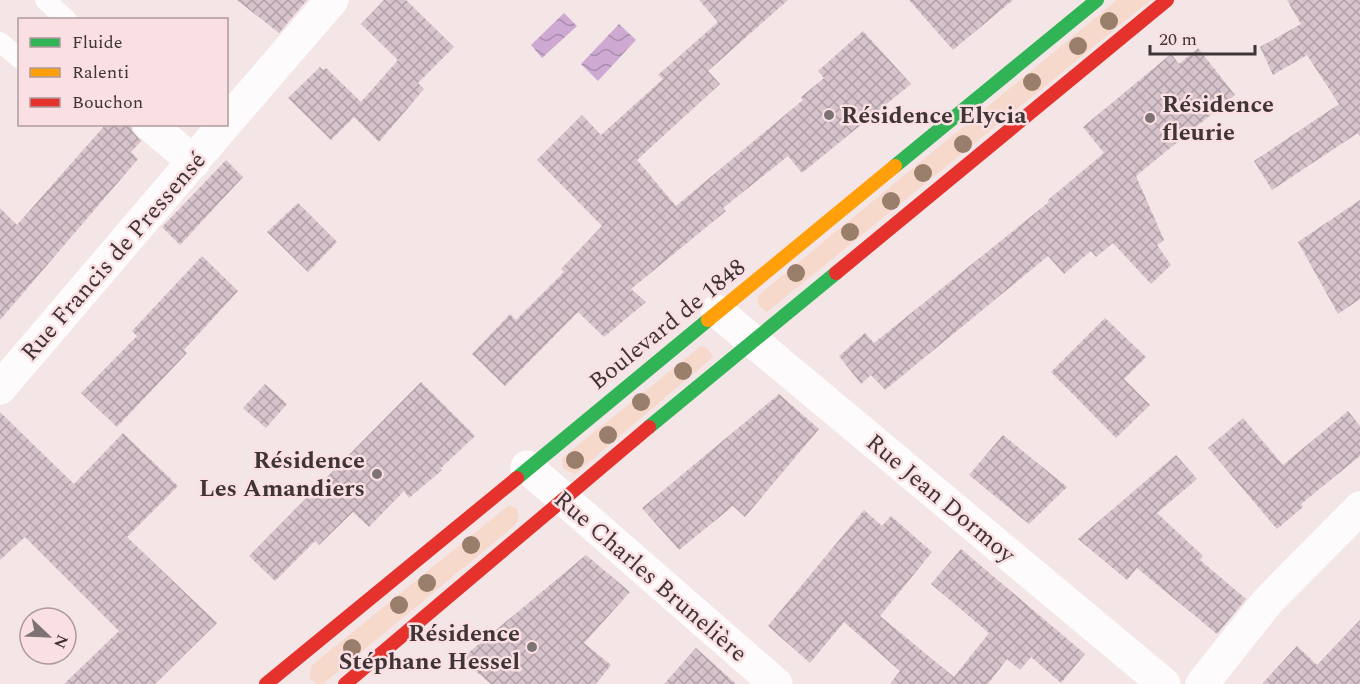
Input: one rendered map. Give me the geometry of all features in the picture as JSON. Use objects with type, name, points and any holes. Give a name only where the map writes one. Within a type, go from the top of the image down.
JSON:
[{"type":"street","name":"Rue Francis de Pressensé","points":[[228,122],[332,0]]},
{"type":"street","name":"Boulevard de 1848","points":[[266,684],[1097,0]]},
{"type":"street","points":[[345,684],[562,499],[1167,0]]},
{"type":"street","points":[[151,126],[194,162]]},
{"type":"street","name":"Rue Francis de Pressensé","points":[[0,388],[224,126]]},
{"type":"street","name":"Rue Jean Dormoy","points":[[717,311],[1164,684]]},
{"type":"street","name":"Rue Charles Brunelière","points":[[527,467],[776,684]]},
{"type":"street","points":[[1202,684],[1268,601],[1360,508]]},
{"type":"lane","points":[[45,0],[65,18]]},
{"type":"lane","points":[[0,42],[18,57]]},
{"type":"shaded area","points":[[1117,0],[1151,0],[767,312],[760,307],[759,295]]},
{"type":"shaded area","points":[[701,346],[707,348],[713,357],[575,474],[563,469],[562,458]]},
{"type":"shaded area","points":[[509,505],[517,509],[519,517],[515,525],[324,683],[318,684],[310,679],[311,666]]},
{"type":"water","points":[[564,13],[577,26],[542,58],[531,45]]},
{"type":"water","points":[[619,24],[636,40],[598,81],[581,64]]},
{"type":"building","points":[[237,0],[307,0],[279,33]]},
{"type":"building","points":[[384,0],[406,0],[454,47],[418,83],[424,89],[379,142],[354,117],[331,140],[288,98],[320,67],[323,70],[326,68],[361,102],[398,60],[361,24]]},
{"type":"building","points":[[699,0],[788,0],[708,71],[720,84],[637,160],[676,206],[803,100],[801,97],[824,78],[818,71],[863,31],[911,84],[802,173],[788,156],[723,208],[726,211],[631,289],[646,302],[604,337],[578,312],[505,386],[472,354],[510,314],[516,320],[564,272],[561,269],[602,226],[537,160],[582,115],[601,135],[663,79],[658,75],[718,22]]},
{"type":"building","points":[[909,0],[1013,0],[953,50]]},
{"type":"building","points":[[1287,0],[1360,0],[1360,136],[1358,133],[1272,190],[1254,161],[1339,104],[1307,55],[1273,75],[1260,47],[1301,24]]},
{"type":"building","points":[[1198,48],[1235,95],[1136,176],[1164,240],[1157,245],[1171,265],[1151,284],[1113,243],[1096,257],[1091,251],[1064,274],[1048,256],[885,390],[871,375],[861,384],[839,356],[865,333],[874,343],[1049,202],[1048,200],[1104,153],[1083,127],[1171,54],[1179,64]]},
{"type":"building","points":[[104,126],[131,126],[132,131],[141,141],[131,152],[138,159],[0,320],[0,208],[17,225]]},
{"type":"building","points":[[226,160],[243,177],[180,245],[162,227]]},
{"type":"building","points":[[1360,200],[1360,299],[1338,314],[1298,242]]},
{"type":"building","points":[[298,203],[337,242],[308,272],[267,232]]},
{"type":"building","points":[[202,256],[238,291],[184,350],[187,353],[117,427],[81,393],[137,336],[132,331]]},
{"type":"building","points":[[1105,318],[1146,357],[1124,379],[1150,405],[1116,438],[1051,372]]},
{"type":"building","points":[[421,382],[475,436],[440,469],[442,470],[409,498],[404,491],[369,527],[353,512],[319,545],[315,541],[275,581],[249,556]]},
{"type":"building","points":[[265,384],[287,404],[266,428],[243,408]]},
{"type":"building","points":[[779,394],[819,429],[745,517],[733,506],[679,550],[642,508]]},
{"type":"building","points":[[1348,411],[1360,426],[1360,456],[1301,504],[1303,507],[1277,529],[1208,448],[1243,418],[1283,465]]},
{"type":"building","points":[[0,412],[74,484],[123,433],[178,486],[127,537],[217,623],[155,684],[64,684],[119,631],[25,537],[0,560]]},
{"type":"building","points":[[1003,435],[1067,487],[1029,524],[969,475]]},
{"type":"building","points":[[1176,455],[1197,479],[1157,513],[1203,556],[1200,560],[1246,599],[1217,634],[1137,568],[1127,580],[1078,539]]},
{"type":"building","points":[[864,510],[882,526],[891,516],[932,552],[880,616],[954,677],[989,633],[931,584],[961,549],[1085,654],[1061,683],[1031,657],[1020,670],[1007,659],[988,684],[890,684],[900,671],[844,622],[810,663],[768,626]]},
{"type":"building","name":"Résidence Stéphane Hessel","points":[[586,555],[630,592],[584,643],[611,665],[596,684],[491,684],[461,659]]},
{"type":"building","points":[[1360,620],[1360,684],[1262,684],[1297,646],[1317,665]]},
{"type":"building","points":[[696,648],[736,684],[664,684]]},
{"type":"traffic: fast","points":[[895,166],[1097,0]]},
{"type":"traffic: fast","points":[[649,427],[836,273]]},
{"type":"traffic: fast","points":[[517,478],[708,320]]},
{"type":"traffic: slow","points":[[708,320],[895,166]]},
{"type":"traffic: jam","points":[[836,273],[1167,0]]},
{"type":"traffic: jam","points":[[345,684],[649,427]]},
{"type":"traffic: jam","points":[[266,684],[517,478]]},
{"type":"place","name":"Résidence Elycia","points":[[829,115]]},
{"type":"place","name":"Résidence fleurie","points":[[1150,118]]},
{"type":"place","name":"Résidence Les Amandiers","points":[[377,474]]},
{"type":"place","name":"Résidence Stéphane Hessel","points":[[532,647]]}]
